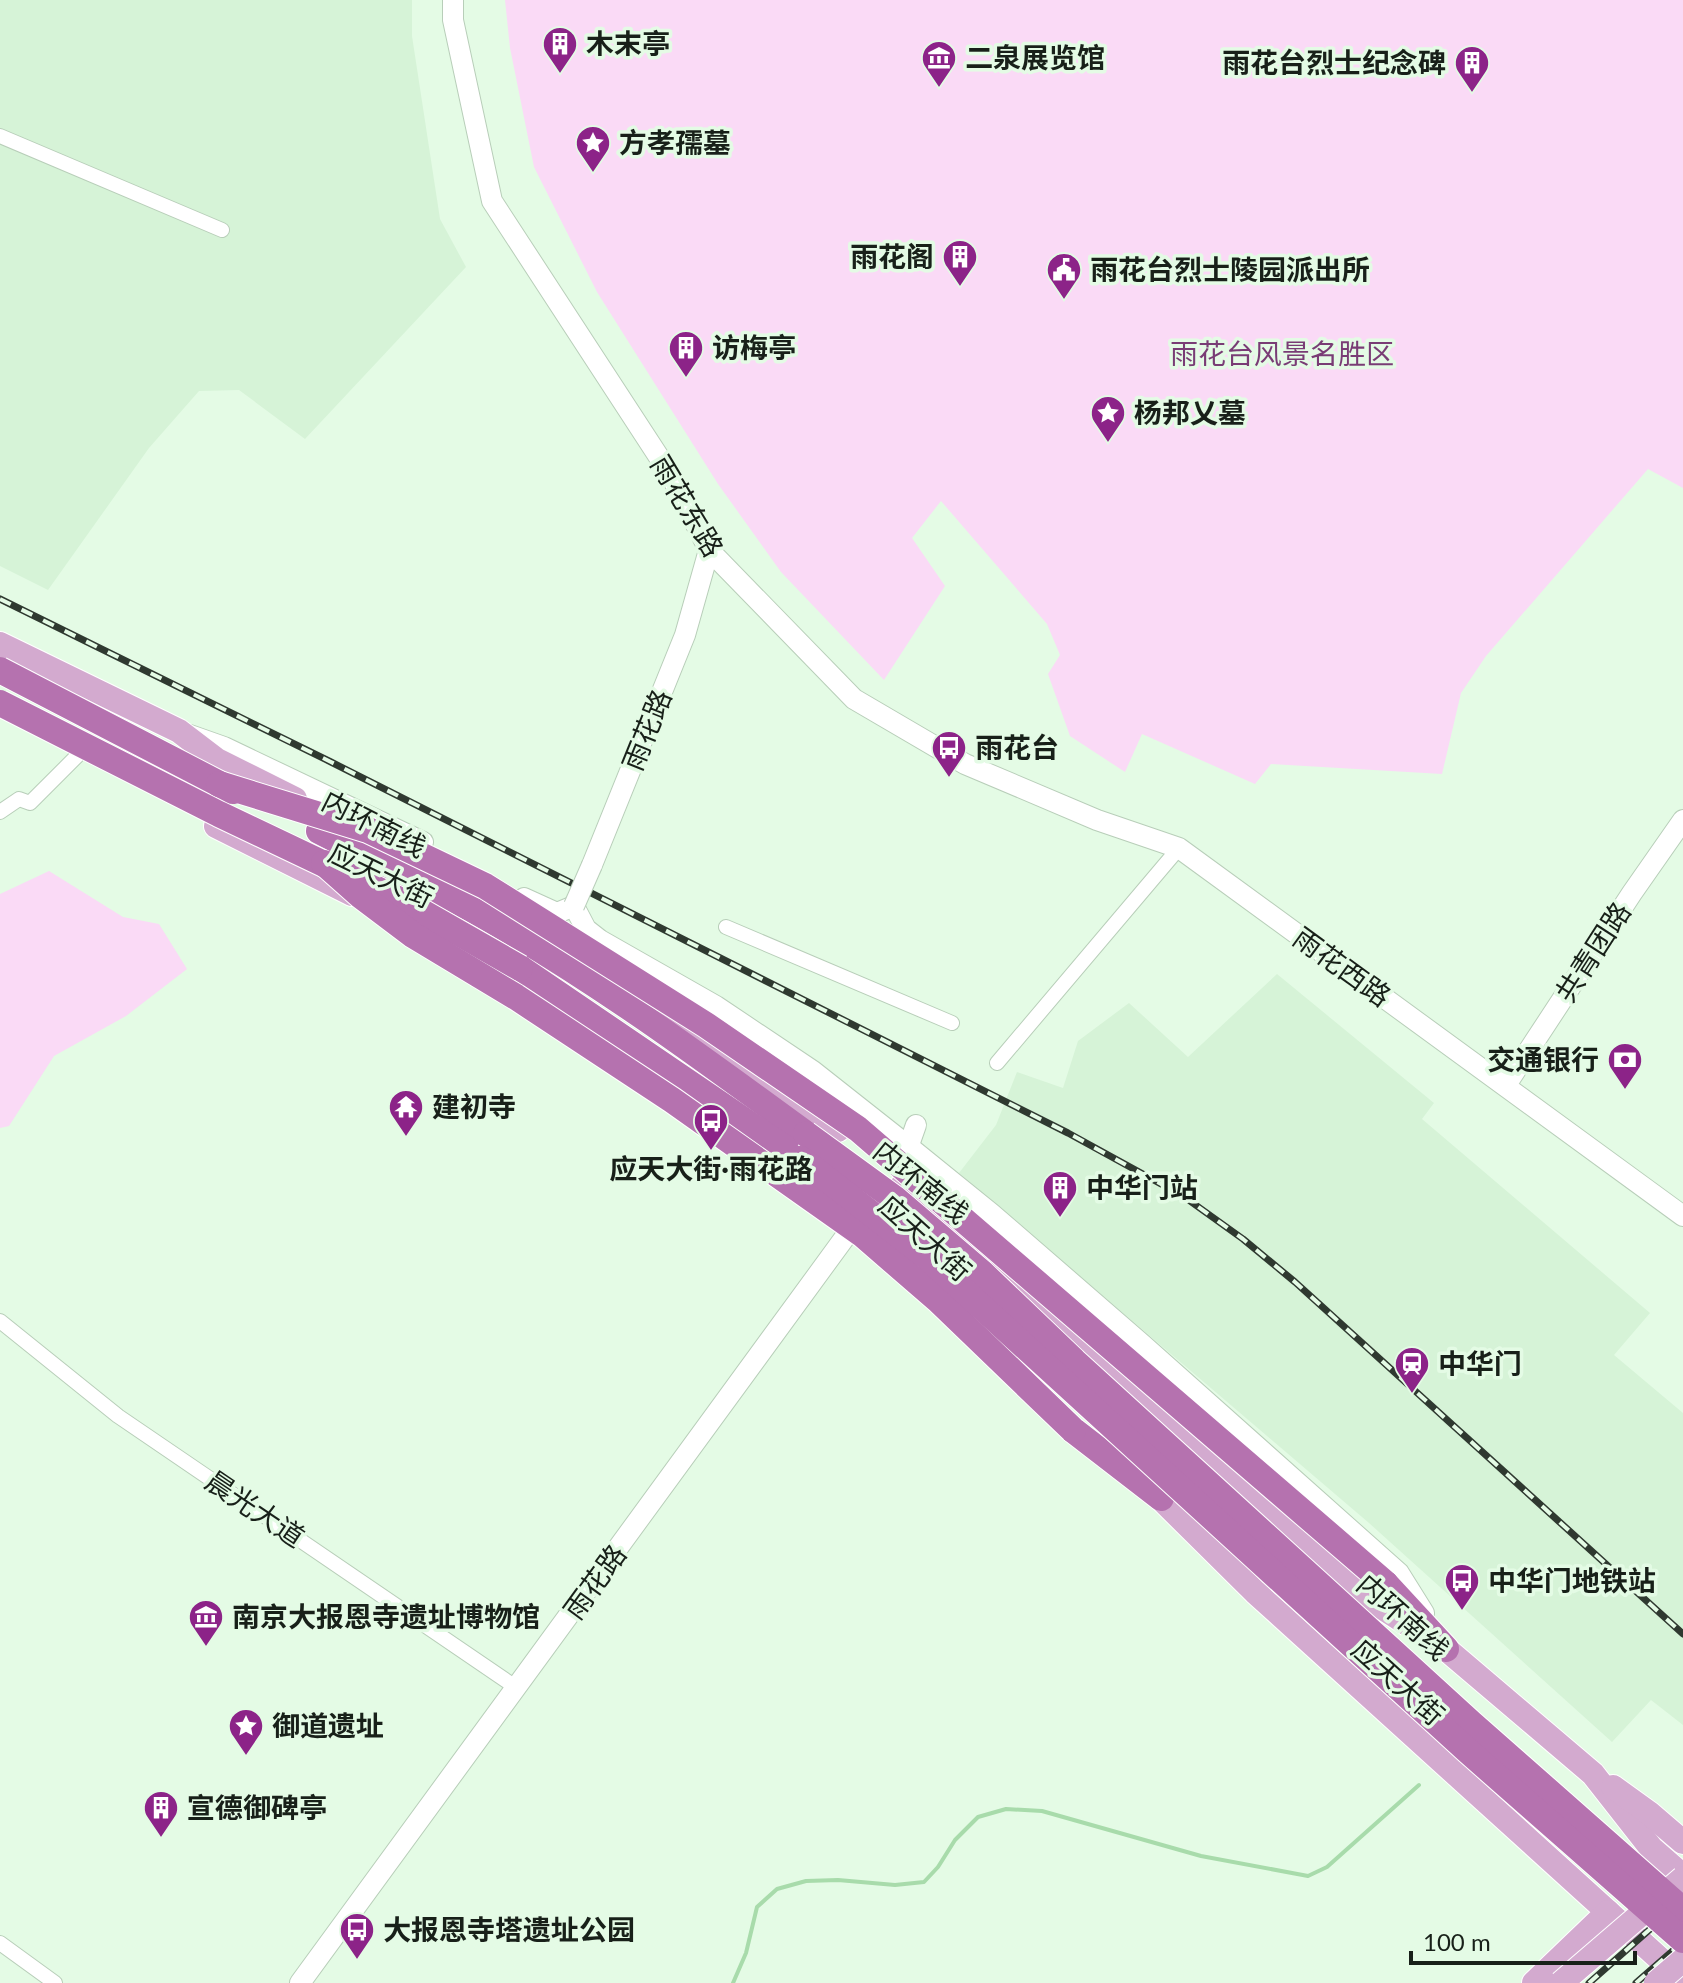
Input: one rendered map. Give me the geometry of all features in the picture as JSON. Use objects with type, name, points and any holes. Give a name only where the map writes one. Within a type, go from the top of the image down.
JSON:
[{"type":"highway","name":"内环南线","points":[[0,670],[496,924],[596,986],[707,1061],[894,1198],[982,1273],[1074,1361],[1459,1712],[1683,1910]]},
{"type":"highway","name":"内环南线","points":[[0,703],[219,814],[408,904],[520,968],[801,1159],[927,1257],[1468,1751],[1683,1940]]},
{"type":"highway","points":[[219,784],[368,830],[485,886],[693,1017],[858,1129],[1385,1583],[1446,1649]]},
{"type":"highway","points":[[324,863],[413,935],[516,997],[672,1100],[863,1235],[938,1300],[1073,1430],[1161,1498]]},
{"type":"main road","name":"应天大街","points":[[0,644],[179,731],[217,760],[356,830],[556,945],[844,1134],[1372,1601],[1446,1649],[1593,1774],[1649,1813],[1683,1842]]},
{"type":"main road","points":[[77,756],[105,694]]},
{"type":"main road","name":"应天大街","points":[[0,717],[434,935],[672,1085],[859,1218],[1082,1422],[1255,1592],[1681,1976]]},
{"type":"main road","name":"应天大街","points":[[1593,1774],[1651,1848],[1683,1877]]},
{"type":"main road","points":[[1561,1983],[1683,1877]]},
{"type":"main road","points":[[1534,1983],[1608,1912]]},
{"type":"main road","points":[[1656,1983],[1681,1976]]},
{"type":"street","name":"雨花东路","points":[[453,0],[453,20],[492,201],[670,474],[709,550],[854,699],[965,764],[1097,820],[1179,848]]},
{"type":"street","points":[[0,136],[222,230]]},
{"type":"street","name":"雨花路","points":[[574,906],[685,635],[709,550]]},
{"type":"street","name":"应天大街","points":[[179,731],[224,747],[397,830],[537,906],[557,913],[574,906],[586,929],[600,940],[728,1014],[813,1071],[992,1214],[1399,1573],[1446,1649]]},
{"type":"street","points":[[3,806],[19,799],[30,803],[77,756]]},
{"type":"street","name":"共青团路","points":[[1506,1085],[1683,820]]},
{"type":"street","points":[[997,1063],[1179,848]]},
{"type":"street","name":"雨花西路","points":[[1179,848],[1683,1216]]},
{"type":"street","points":[[726,927],[952,1023]]},
{"type":"street","name":"雨花西路","points":[[1506,1085],[1683,1202]]},
{"type":"street","points":[[897,1179],[916,1125]]},
{"type":"street","name":"雨花路","points":[[300,1983],[859,1218],[897,1179]]},
{"type":"street","name":"晨光大道","points":[[0,1321],[118,1416],[517,1688]]},
{"type":"street","points":[[0,1943],[55,1983]]},
{"type":"shaded area","points":[[0,0],[412,0],[412,36],[440,219],[466,267],[305,439],[239,390],[199,391],[149,448],[48,590],[0,566]]},
{"type":"shaded area","points":[[1277,974],[1434,1103],[1422,1119],[1650,1313],[1614,1355],[1683,1413],[1683,1725],[1651,1700],[1612,1742],[1369,1523],[959,1173],[996,1125],[1017,1072],[1063,1088],[1078,1041],[1129,1003],[1188,1057]]},
{"type":"green space","name":"雨花台风景名胜区","points":[[505,0],[1683,0],[1683,488],[1648,469],[1486,656],[1461,693],[1442,774],[1271,764],[1255,784],[1142,734],[1125,772],[1070,736],[1048,674],[1060,655],[1047,624],[941,501],[912,538],[945,586],[884,680],[781,572],[718,484],[597,292],[534,167],[510,48]]},
{"type":"green space","points":[[49,871],[123,917],[159,924],[187,969],[126,1016],[54,1056],[9,1126],[0,1128],[0,894]]},
{"type":"waterway","points":[[733,1983],[746,1953],[757,1907],[777,1889],[806,1881],[838,1880],[895,1885],[924,1882],[955,1840],[978,1817],[1006,1809],[1042,1811],[1201,1856],[1308,1876],[1327,1867],[1419,1785]]},
{"type":"railway","points":[[0,599],[1068,1133],[1183,1196],[1243,1239],[1295,1282],[1683,1634]]},
{"type":"railway","points":[[1589,1983],[1683,1900]]},
{"type":"railway","points":[[1636,1983],[1683,1942]]},
{"type":"place","name":"木末亭","points":[[560,75]]},
{"type":"place","name":"二泉展览馆","points":[[939,89]]},
{"type":"place","name":"雨花台烈士纪念碑","points":[[1472,94]]},
{"type":"place","name":"方孝孺墓","points":[[593,174]]},
{"type":"place","name":"雨花阁","points":[[960,288]]},
{"type":"place","name":"雨花台烈士陵园派出所","points":[[1064,301]]},
{"type":"place","name":"访梅亭","points":[[686,379]]},
{"type":"place","name":"杨邦乂墓","points":[[1108,444]]},
{"type":"place","name":"雨花台","points":[[949,779]]},
{"type":"place","name":"交通银行","points":[[1625,1091]]},
{"type":"place","name":"建初寺","points":[[406,1138]]},
{"type":"place","name":"应天大街·雨花路","points":[[711,1152]]},
{"type":"place","name":"中华门站","points":[[1060,1219]]},
{"type":"place","name":"中华门","points":[[1412,1395]]},
{"type":"place","name":"中华门地铁站","points":[[1462,1612]]},
{"type":"place","name":"南京大报恩寺遗址博物馆","points":[[206,1648]]},
{"type":"place","name":"御道遗址","points":[[246,1757]]},
{"type":"place","name":"宣德御碑亭","points":[[161,1839]]},
{"type":"place","name":"大报恩寺塔遗址公园","points":[[357,1961]]}]
